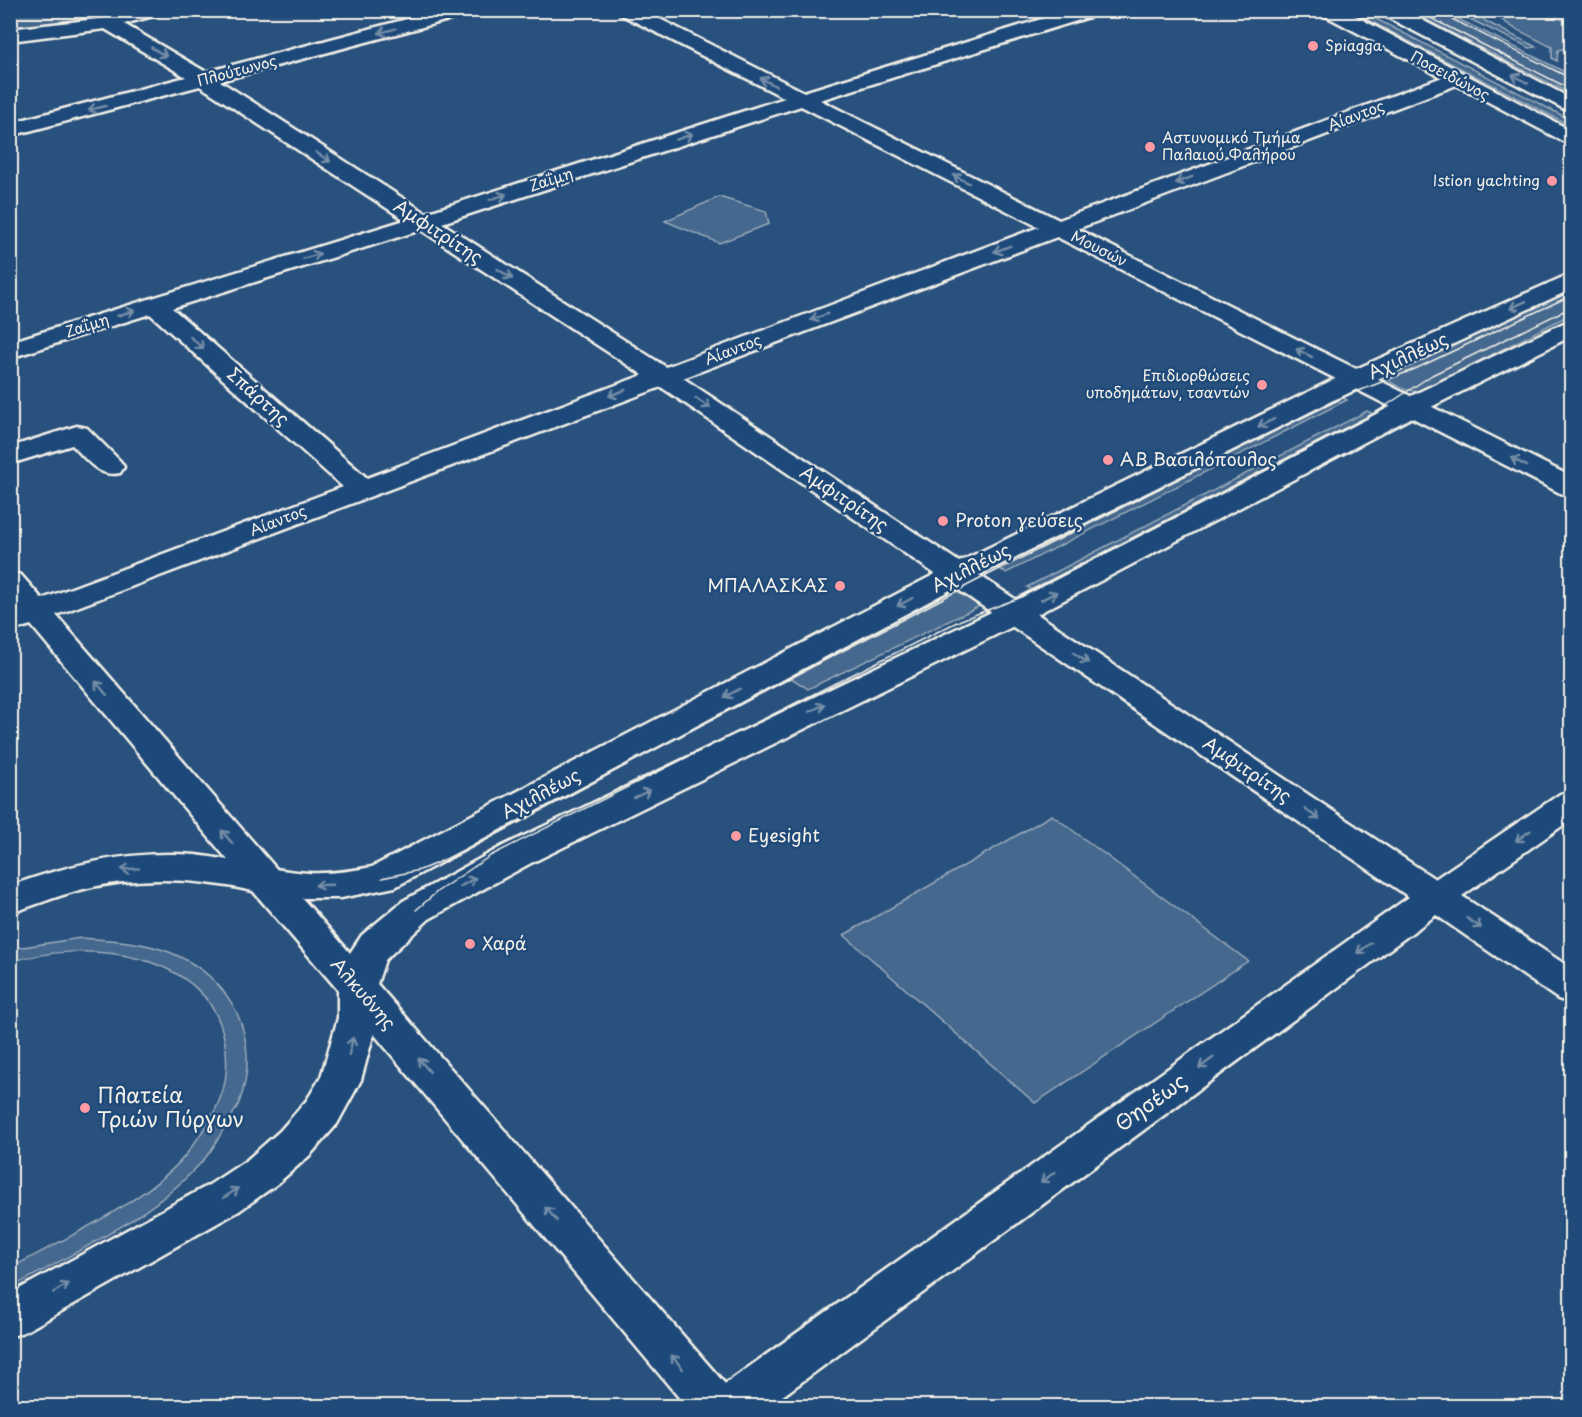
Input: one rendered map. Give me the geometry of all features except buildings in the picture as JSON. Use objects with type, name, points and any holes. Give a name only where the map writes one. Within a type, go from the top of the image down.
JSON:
[{"type":"main road","points":[[10,35],[108,23],[153,10]]},
{"type":"main road","name":"Πλούτωνος","points":[[10,130],[464,10]]},
{"type":"main road","name":"Μουσών","points":[[627,10],[1572,488]]},
{"type":"main road","name":"Ζαΐμη","points":[[10,351],[802,99],[1092,10]]},
{"type":"main road","name":"Ποσειδώνος","points":[[1329,10],[1572,140]]},
{"type":"main road","name":"Ποσειδώνος","points":[[1388,10],[1572,107]]},
{"type":"main road","points":[[1022,14],[1048,24]]},
{"type":"main road","name":"Αμφιτρίτης","points":[[108,23],[205,80],[664,377],[1572,989]]},
{"type":"main road","name":"Αίαντος","points":[[24,617],[1455,79]]},
{"type":"main road","name":"Αχιλλέως","points":[[10,900],[78,877],[118,870],[156,867],[194,867],[301,886],[359,883],[381,878],[956,575],[1356,379],[1572,280]]},
{"type":"main road","name":"Σπάρτης","points":[[153,304],[362,489]]},
{"type":"main road","points":[[10,1317],[224,1198],[262,1172],[295,1143],[322,1112],[341,1080],[358,1018],[357,987],[362,968],[375,945],[416,910],[516,855],[1015,613],[1572,326]]},
{"type":"main road","points":[[10,456],[76,434],[110,467]]},
{"type":"main road","name":"Αλκυόνης","points":[[10,581],[24,617],[266,881],[715,1407]]},
{"type":"main road","name":"Θησέως","points":[[732,1407],[1435,897],[1572,802]]},
{"type":"shaded area","points":[[11,11],[144,11],[104,21],[11,30]]},
{"type":"shaded area","points":[[1351,11],[1361,11],[1571,120],[1571,126]]},
{"type":"shaded area","points":[[1409,11],[1442,11],[1571,75],[1571,94]]},
{"type":"shaded area","points":[[1453,11],[1473,11],[1487,22],[1536,47],[1530,48]]},
{"type":"shaded area","points":[[1489,11],[1540,11],[1571,23],[1571,47],[1558,50],[1557,61],[1552,58],[1552,47],[1514,28]]},
{"type":"shaded area","points":[[719,197],[766,211],[769,224],[719,243],[665,221]]},
{"type":"shaded area","points":[[1571,290],[1571,314],[1421,391],[1401,388],[1384,377],[1390,372]]},
{"type":"shaded area","points":[[1336,394],[1347,400],[1006,573],[995,566]]},
{"type":"shaded area","points":[[1367,411],[1380,417],[1040,594],[1027,587]]},
{"type":"shaded area","points":[[950,587],[980,606],[808,689],[785,674]]},
{"type":"shaded area","points":[[1052,815],[1248,961],[1035,1103],[844,935]]},
{"type":"shaded area","points":[[80,938],[158,948],[191,963],[210,977],[225,993],[237,1012],[244,1033],[247,1056],[245,1079],[239,1103],[215,1144],[186,1178],[140,1215],[115,1231],[11,1288],[11,1268],[108,1216],[133,1200],[176,1166],[210,1119],[222,1094],[225,1080],[227,1065],[225,1043],[215,1012],[196,988],[170,970],[140,959],[107,953],[73,952],[40,955],[11,962],[11,949]]},
{"type":"tram line","points":[[1415,10],[1572,90]]},
{"type":"tram line","points":[[1440,13],[1572,79]]},
{"type":"tram line","points":[[382,878],[420,870],[444,860],[974,582],[1333,401],[1415,369],[1572,295]]},
{"type":"tram line","points":[[416,910],[438,891],[490,856],[961,620],[1019,598],[1369,417],[1432,375],[1572,307]]},
{"type":"place","name":"Spiagga","points":[[1313,46]]},
{"type":"place","name":"Αστυνομικό Τμήμα Παλαιού Φαλήρου","points":[[1150,147]]},
{"type":"place","name":"Istion yachting","points":[[1552,181]]},
{"type":"place","name":"Επιδιορθώσεις υποδημάτων, τσαντών","points":[[1262,385]]},
{"type":"place","name":"ΑΒ Βασιλόπουλος","points":[[1108,460]]},
{"type":"place","name":"Proton γεύσεις","points":[[943,521]]},
{"type":"place","name":"ΜΠΑΛΑΣΚΑΣ","points":[[840,586]]},
{"type":"place","name":"Eyesight","points":[[736,836]]},
{"type":"place","name":"Χαρά","points":[[470,944]]},
{"type":"place","name":"Πλατεία Τριών Πύργων","points":[[85,1108]]}]
